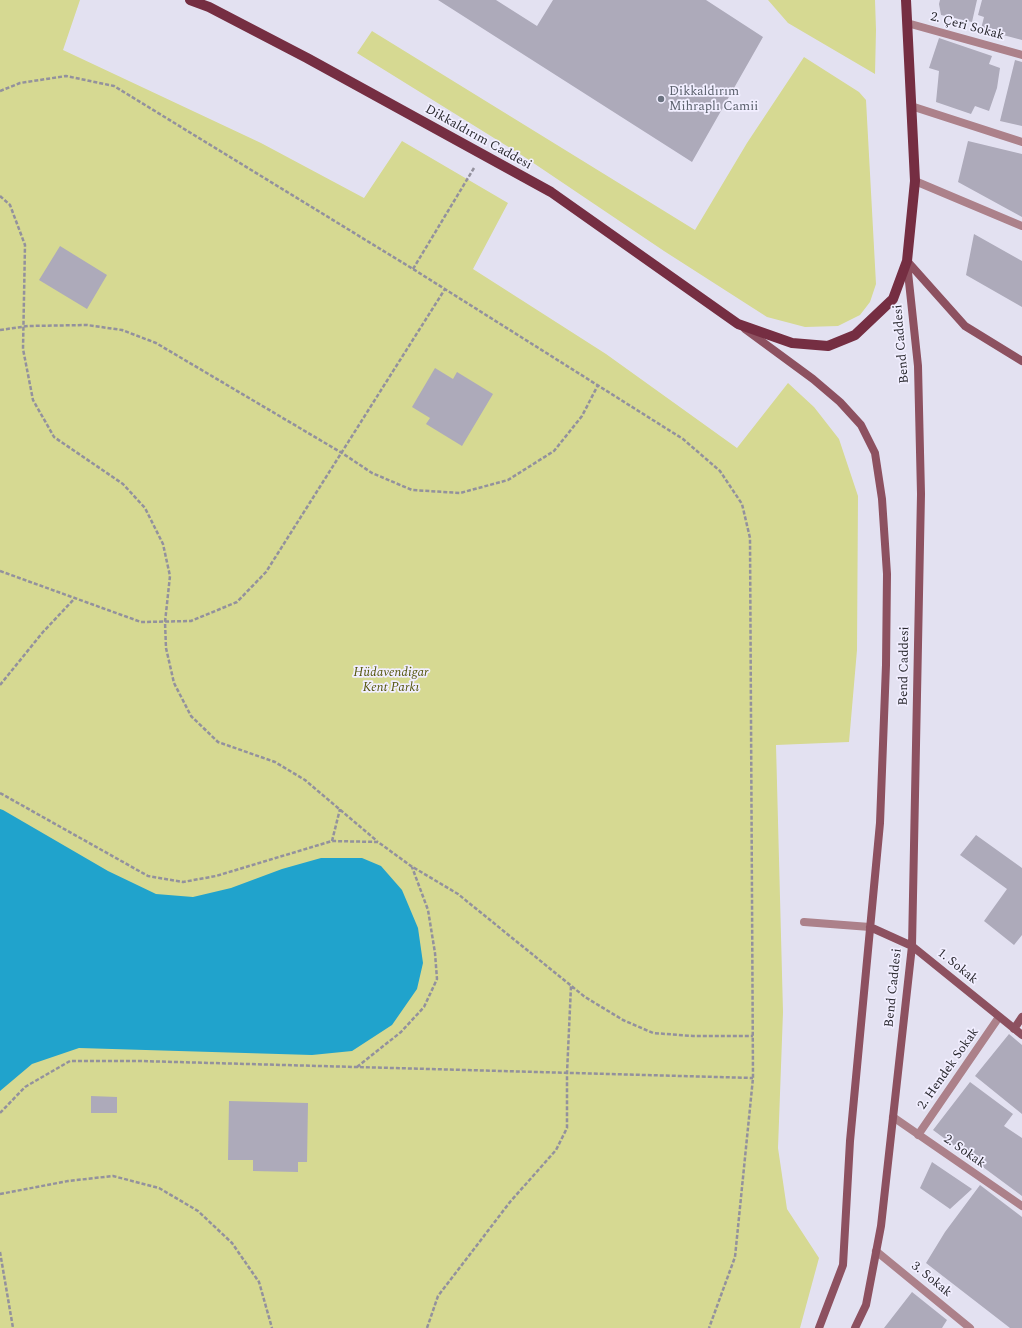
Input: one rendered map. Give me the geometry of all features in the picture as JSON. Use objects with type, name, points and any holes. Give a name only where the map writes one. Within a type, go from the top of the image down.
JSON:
[{"type":"main road","name":"Dikkaldırım Caddesi","points":[[190,0],[205,3],[551,192],[738,324],[792,343],[828,346],[855,335],[893,299],[907,261]]},
{"type":"main road","name":"Bend Caddesi","points":[[855,1328],[866,1305],[881,1226],[912,946],[922,494],[918,366],[907,261],[915,181],[906,0]]},
{"type":"main road","points":[[907,261],[965,326],[1022,361]]},
{"type":"main road","name":"Bend Caddesi","points":[[738,324],[813,379],[840,402],[861,425],[875,453],[882,500],[887,574],[887,650],[880,823],[850,1141],[843,1265],[819,1328]]},
{"type":"main road","name":"1. Sokak","points":[[870,927],[912,946],[1022,1035]]},
{"type":"main road","points":[[1014,1029],[1022,1017]]},
{"type":"street","name":"2. Çeri Sokak","points":[[906,23],[1022,55]]},
{"type":"street","points":[[911,106],[1022,142]]},
{"type":"street","points":[[915,181],[1022,226]]},
{"type":"street","points":[[804,922],[870,927]]},
{"type":"street","name":"2. Hendek Sokak","points":[[918,1135],[1000,1017]]},
{"type":"street","name":"2. Sokak","points":[[893,1117],[1022,1206]]},
{"type":"street","name":"3. Sokak","points":[[876,1252],[970,1328]]},
{"type":"path","points":[[0,91],[20,83],[66,76],[114,86],[414,269],[684,439],[720,472],[742,504],[750,546],[753,1078],[735,1257],[709,1328]]},
{"type":"path","points":[[414,269],[482,155]]},
{"type":"path","points":[[0,196],[10,205],[25,245],[23,349],[33,400],[54,437],[123,484],[145,508],[163,544],[170,576],[165,622],[166,648],[174,683],[191,716],[218,742],[275,762],[305,780],[378,842],[411,866],[458,894],[585,997],[623,1020],[653,1033],[693,1036],[753,1036]]},
{"type":"path","points":[[0,570],[141,622],[191,622],[237,602],[266,572],[445,289]]},
{"type":"path","points":[[0,330],[23,327],[86,325],[122,330],[156,342],[342,453],[372,473],[412,490],[460,493],[508,480],[554,451],[582,416],[598,385]]},
{"type":"path","points":[[0,685],[43,632],[75,598]]},
{"type":"path","points":[[0,793],[148,876],[183,882],[216,876],[332,841],[378,842]]},
{"type":"path","points":[[332,841],[340,810]]},
{"type":"path","points":[[356,1067],[401,1032],[415,1017],[424,1007],[437,979],[435,953],[428,910],[411,866]]},
{"type":"path","points":[[427,1328],[438,1296],[442,1290],[510,1202],[556,1150],[567,1128],[567,1073],[571,986]]},
{"type":"path","points":[[0,1113],[25,1087],[70,1061],[140,1061],[753,1078]]},
{"type":"path","points":[[0,1194],[68,1181],[113,1176],[159,1188],[198,1211],[232,1243],[259,1282],[272,1328]]},
{"type":"path","points":[[0,1252],[13,1328]]},
{"type":"green space","name":"Hüdavendigar Kent Parkı","points":[[0,0],[80,0],[63,50],[261,143],[364,198],[402,141],[508,203],[473,269],[606,354],[737,448],[788,383],[814,407],[839,439],[858,496],[857,650],[849,742],[776,745],[783,1012],[778,1148],[787,1209],[819,1258],[800,1328],[0,1328]]},
{"type":"green space","points":[[768,0],[875,0],[875,74],[788,23]]},
{"type":"green space","points":[[372,31],[695,230],[747,143],[804,57],[859,92],[866,100],[876,284],[870,302],[860,315],[838,326],[805,327],[767,317],[664,251],[523,156],[357,53]]},
{"type":"water","points":[[0,809],[108,871],[156,894],[193,897],[231,888],[282,869],[321,858],[362,858],[381,866],[402,890],[418,928],[423,963],[417,989],[392,1025],[352,1051],[312,1055],[79,1048],[32,1064],[0,1091]]},
{"type":"building","name":"Dikkaldırım Mihraplı Camii","points":[[438,0],[496,0],[537,26],[553,0],[706,0],[763,37],[692,162]]},
{"type":"building","points":[[940,0],[977,0],[972,22],[941,15],[939,4]]},
{"type":"building","points":[[982,0],[1022,0],[1022,40],[1003,35],[1002,39],[980,33],[984,17],[978,15]]},
{"type":"building","points":[[939,38],[992,56],[989,64],[1000,68],[997,88],[989,111],[975,106],[971,114],[936,102],[939,71],[929,68]]},
{"type":"building","points":[[1015,60],[1022,62],[1022,126],[1000,121]]},
{"type":"building","points":[[968,141],[1022,154],[1022,217],[958,182]]},
{"type":"building","points":[[974,234],[1022,261],[1022,307],[966,275]]},
{"type":"building","points":[[60,246],[107,275],[87,309],[39,280]]},
{"type":"building","points":[[435,368],[453,379],[457,372],[493,394],[462,446],[426,424],[430,418],[412,407]]},
{"type":"building","points":[[976,835],[1022,868],[1022,935],[1014,945],[984,921],[1007,889],[960,855]]},
{"type":"building","points":[[1009,1034],[1022,1045],[1022,1114],[975,1076]]},
{"type":"building","points":[[970,1082],[1013,1114],[1004,1126],[1022,1138],[1022,1196],[933,1130]]},
{"type":"building","points":[[91,1096],[117,1097],[117,1113],[91,1113]]},
{"type":"building","points":[[229,1101],[308,1103],[307,1162],[298,1162],[298,1172],[253,1171],[253,1160],[228,1160]]},
{"type":"building","points":[[932,1162],[972,1189],[950,1209],[920,1188]]},
{"type":"building","points":[[980,1185],[1022,1217],[1022,1328],[1010,1328],[926,1263],[945,1232]]},
{"type":"building","points":[[912,1292],[947,1320],[942,1328],[884,1328]]},
{"type":"place","name":"Dikkaldırım Mihraplı Camii","points":[[661,99]]}]
